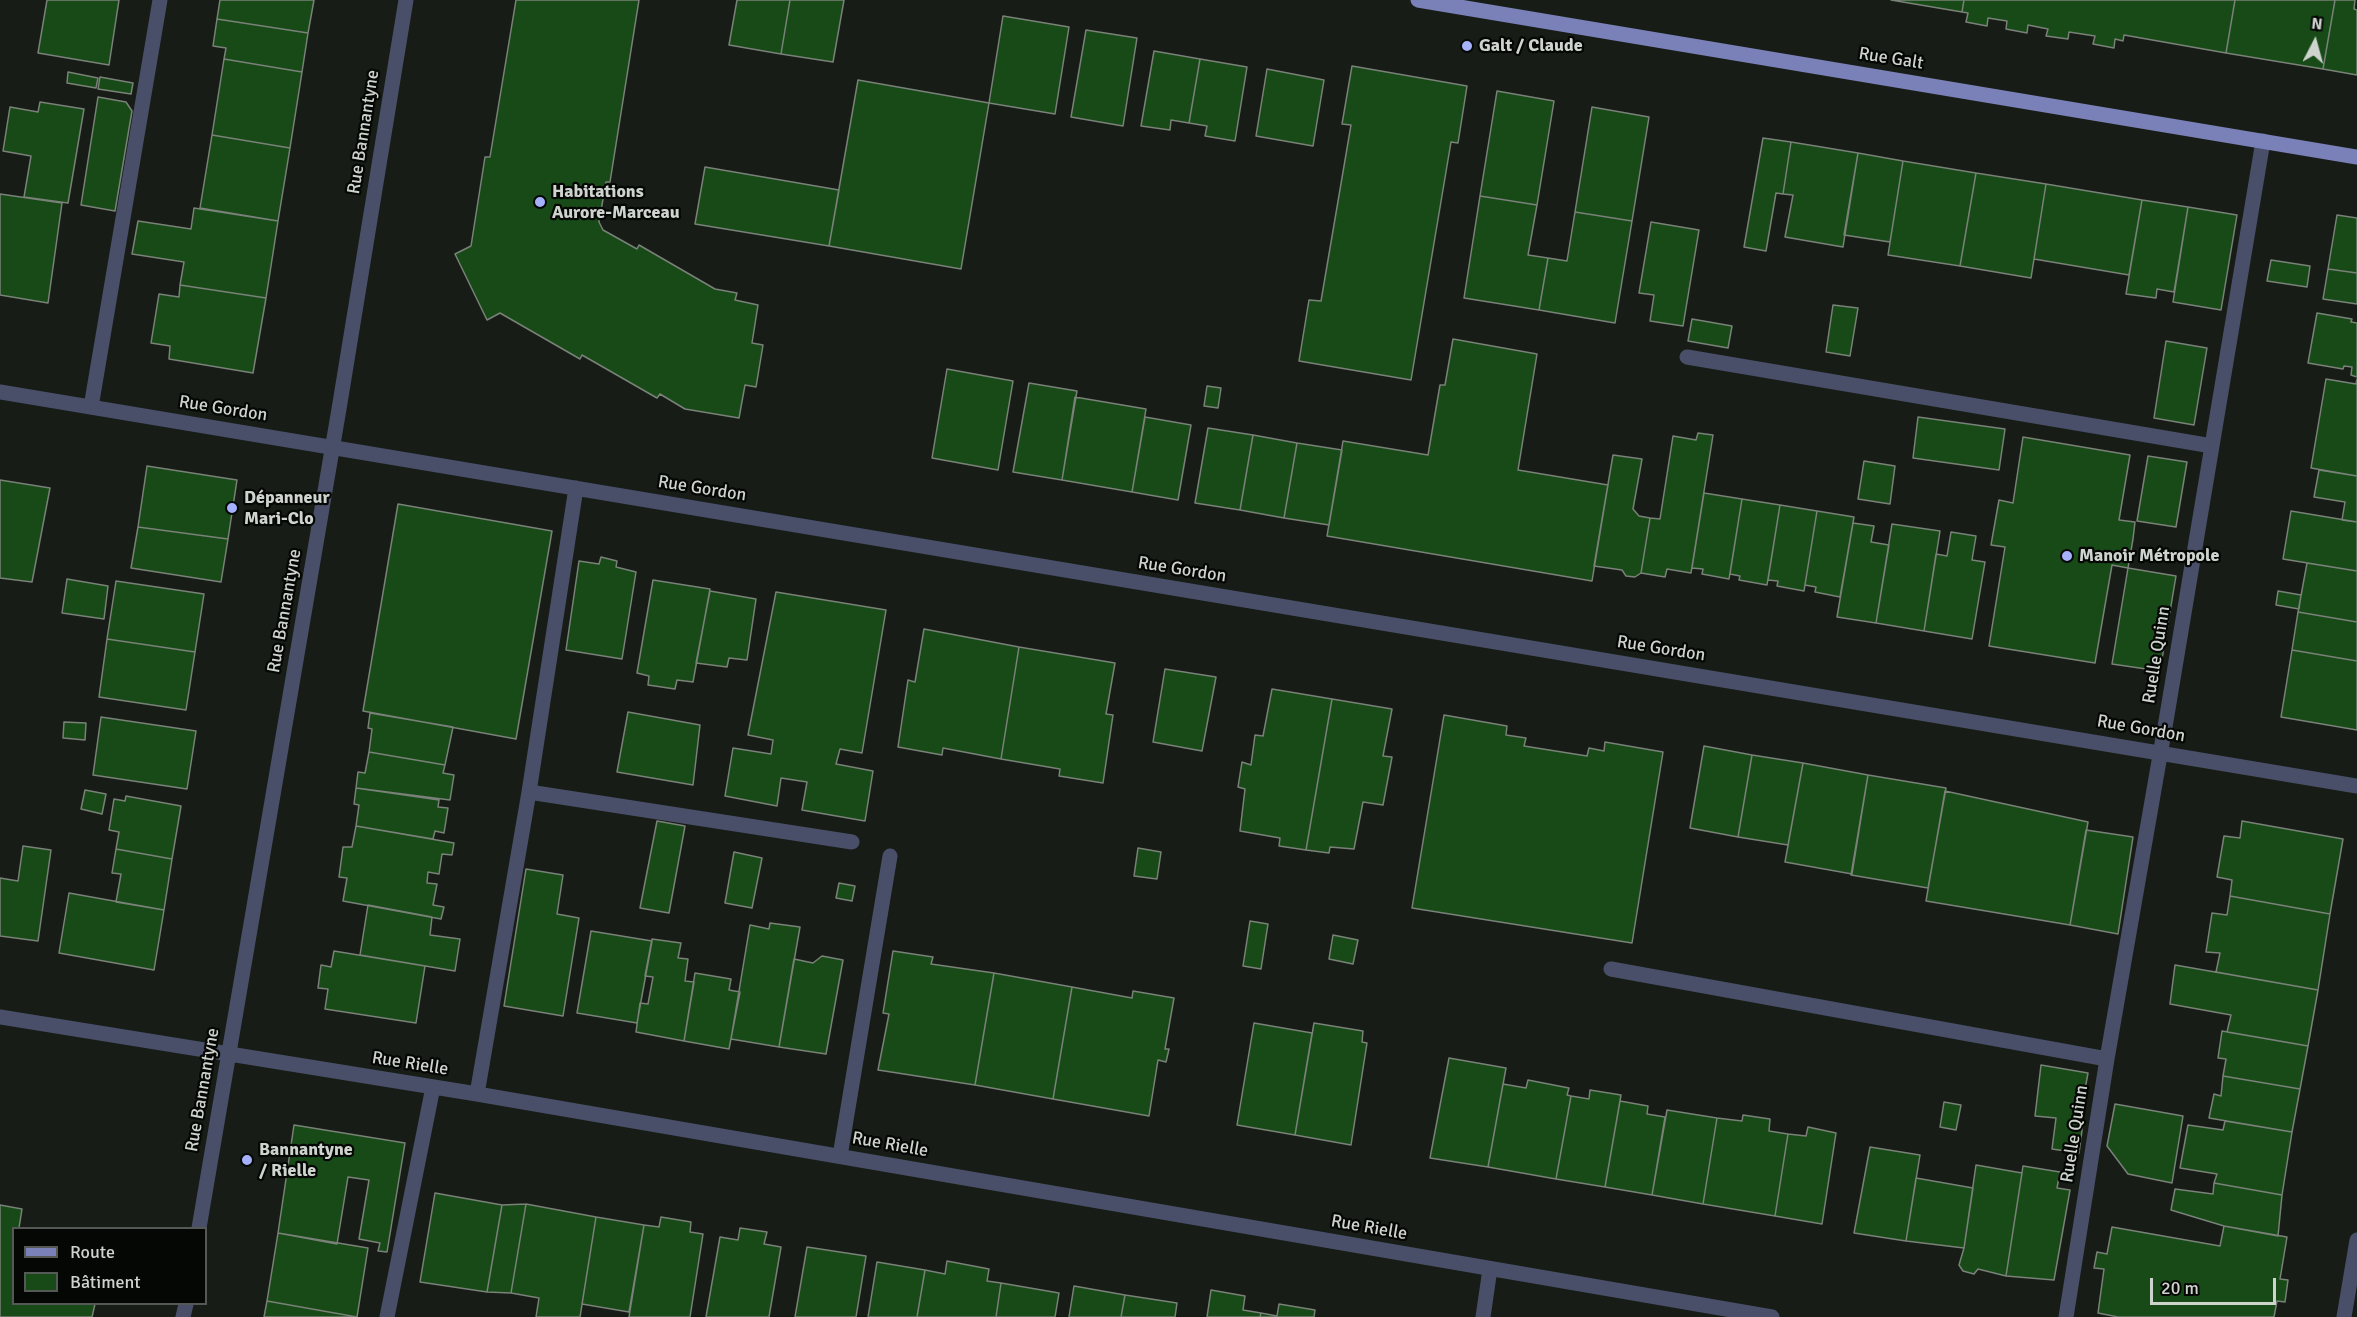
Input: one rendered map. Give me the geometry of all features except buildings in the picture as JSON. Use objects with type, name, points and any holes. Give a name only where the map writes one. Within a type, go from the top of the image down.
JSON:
[{"type":"main road","name":"Rue Galt","points":[[1418,0],[1484,5],[2357,158]]},
{"type":"street","points":[[92,407],[160,0]]},
{"type":"street","name":"Rue Bannantyne","points":[[199,1227],[333,447],[406,0]]},
{"type":"street","name":"Ruelle Quinn","points":[[2066,1317],[2107,1059],[2263,141]]},
{"type":"street","points":[[1687,357],[2212,446]]},
{"type":"street","name":"Rue Gordon","points":[[0,392],[2357,786]]},
{"type":"street","points":[[477,1094],[529,792],[576,488]]},
{"type":"street","points":[[529,792],[852,842]]},
{"type":"street","points":[[840,1156],[890,856]]},
{"type":"street","points":[[1611,969],[2107,1059]]},
{"type":"street","name":"Rue Rielle","points":[[0,1017],[477,1094],[1772,1317]]},
{"type":"street","points":[[387,1317],[434,1087]]},
{"type":"street","points":[[2344,1317],[2357,1240]]},
{"type":"street","points":[[1483,1317],[1490,1269]]},
{"type":"place","name":"Galt / Claude","points":[[1467,46]]},
{"type":"place","name":"Habitations Aurore-Marceau","points":[[540,202]]},
{"type":"place","name":"Dépanneur Mari-Clo","points":[[232,508]]},
{"type":"place","name":"Manoir Métropole","points":[[2067,556]]},
{"type":"place","name":"Bannantyne / Rielle","points":[[247,1160]]}]
